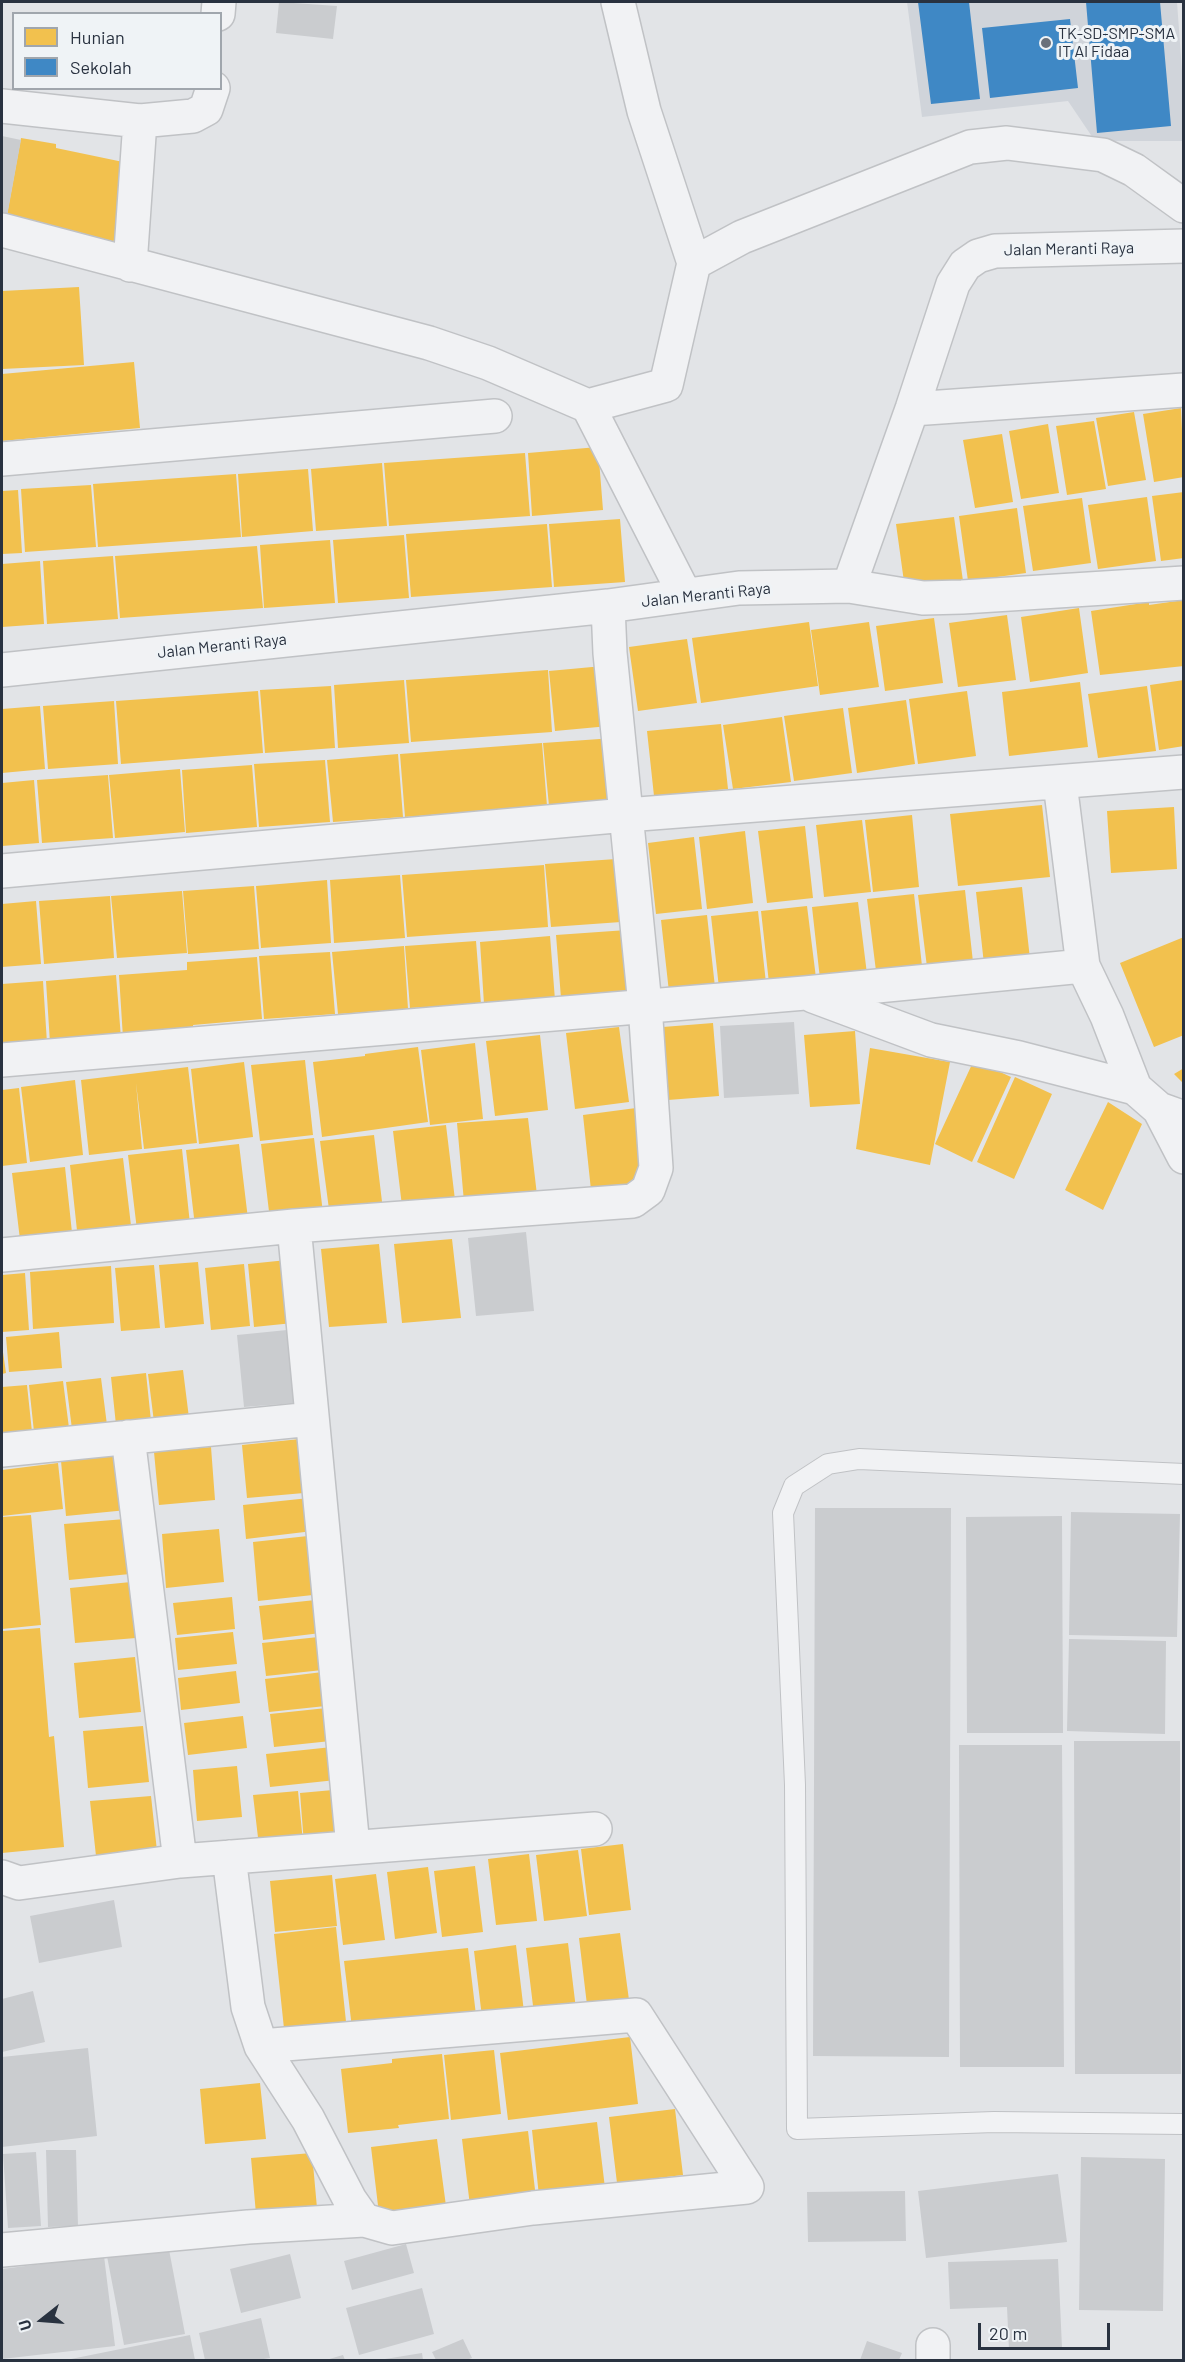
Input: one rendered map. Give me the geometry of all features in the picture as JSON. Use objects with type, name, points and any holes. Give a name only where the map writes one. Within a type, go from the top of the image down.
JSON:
[{"type":"street","points":[[2,230],[429,343],[488,363],[588,406],[666,385],[694,263],[644,111],[618,2]]},
{"type":"street","points":[[2,106],[140,121],[193,116],[206,109],[212,90]]},
{"type":"street","points":[[130,265],[140,121]]},
{"type":"street","points":[[694,263],[742,237],[959,151],[970,147],[1007,142],[1103,154],[1134,170],[1184,206]]},
{"type":"street","name":"Jalan Meranti Raya","points":[[2,670],[608,606],[739,588],[849,586],[912,409],[953,284],[965,265],[978,256],[995,250],[1184,246]]},
{"type":"street","points":[[912,409],[1184,390]]},
{"type":"street","points":[[588,406],[685,595]]},
{"type":"street","points":[[2,459],[495,416]]},
{"type":"street","points":[[849,586],[922,598],[1184,583]]},
{"type":"street","points":[[2,1255],[294,1226],[633,1201],[648,1190],[656,1168],[645,1005],[610,653],[608,606]]},
{"type":"street","points":[[2,871],[626,815],[1184,772]]},
{"type":"street","points":[[1060,783],[1083,966],[1107,1016],[1135,1088]]},
{"type":"street","points":[[2,1060],[806,993],[1083,966]]},
{"type":"street","points":[[806,993],[931,1040],[1019,1058],[1135,1088],[1171,1114],[1184,1157]]},
{"type":"street","points":[[294,1226],[353,1847]]},
{"type":"street","points":[[2,1450],[312,1419]]},
{"type":"street","points":[[128,1437],[180,1861]]},
{"type":"street","points":[[2,1877],[19,1883],[180,1861],[595,1829]]},
{"type":"street","points":[[229,1857],[248,2007],[261,2046],[308,2119],[350,2200],[364,2220]]},
{"type":"street","points":[[2,2250],[224,2229],[364,2220],[392,2228],[533,2208],[747,2187],[636,2015],[261,2046]]},
{"type":"lane","points":[[1184,1474],[859,1460],[828,1464],[794,1486],[783,1513],[795,1785],[797,2129],[994,2122],[1184,2124]]},
{"type":"shaded area","name":"TK-SD-SMP-SMA IT Al Fidaa","points":[[907,2],[1177,2],[1183,85],[1183,141],[1095,141],[1068,101],[922,117]]},
{"type":"building: Hunian","points":[[21,138],[56,144],[56,148],[128,163],[113,245],[6,220]]},
{"type":"building: Hunian","points":[[79,287],[84,365],[2,369],[2,291]]},
{"type":"building: Hunian","points":[[134,362],[140,428],[2,441],[2,374]]},
{"type":"building: Hunian","points":[[1181,408],[1184,477],[1154,482],[1143,414]]},
{"type":"building: Hunian","points":[[1134,412],[1146,480],[1108,486],[1096,418]]},
{"type":"building: Hunian","points":[[1094,421],[1106,489],[1067,495],[1056,426]]},
{"type":"building: Hunian","points":[[1048,424],[1059,493],[1021,499],[1009,431]]},
{"type":"building: Hunian","points":[[1002,434],[1013,502],[975,508],[963,440]]},
{"type":"building: Hunian","points":[[598,447],[603,510],[532,516],[528,453]]},
{"type":"building: Hunian","points":[[525,453],[530,516],[389,526],[384,463]]},
{"type":"building: Hunian","points":[[382,463],[387,526],[316,531],[311,469]]},
{"type":"building: Hunian","points":[[308,469],[313,531],[242,537],[238,474]]},
{"type":"building: Hunian","points":[[236,474],[241,537],[98,547],[93,484]]},
{"type":"building: Hunian","points":[[91,485],[96,547],[25,552],[21,489]]},
{"type":"building: Hunian","points":[[18,490],[22,553],[2,554],[2,491]]},
{"type":"building: Hunian","points":[[1184,492],[1184,558],[1161,561],[1152,496]]},
{"type":"building: Hunian","points":[[1147,497],[1156,561],[1098,569],[1088,505]]},
{"type":"building: Hunian","points":[[1082,498],[1091,563],[1033,571],[1023,506]]},
{"type":"building: Hunian","points":[[1017,508],[1026,573],[968,581],[959,516]]},
{"type":"building: Hunian","points":[[954,517],[963,581],[905,589],[896,524]]},
{"type":"building: Hunian","points":[[620,519],[625,582],[554,587],[549,524]]},
{"type":"building: Hunian","points":[[547,524],[552,587],[411,597],[406,534]]},
{"type":"building: Hunian","points":[[404,535],[409,598],[338,603],[333,540]]},
{"type":"building: Hunian","points":[[330,540],[335,603],[264,608],[260,545]]},
{"type":"building: Hunian","points":[[257,546],[263,608],[120,618],[115,556]]},
{"type":"building: Hunian","points":[[113,556],[118,619],[47,624],[43,561]]},
{"type":"building: Hunian","points":[[40,561],[44,624],[2,627],[2,564]]},
{"type":"building: Hunian","points":[[1184,600],[1184,666],[1100,675],[1091,611],[1149,602],[1149,605]]},
{"type":"building: Hunian","points":[[1079,608],[1088,673],[1030,682],[1021,617]]},
{"type":"building: Hunian","points":[[1007,615],[1016,680],[958,687],[949,623]]},
{"type":"building: Hunian","points":[[934,618],[943,683],[885,691],[876,626]]},
{"type":"building: Hunian","points":[[809,622],[818,686],[701,703],[692,638]]},
{"type":"building: Hunian","points":[[869,622],[879,687],[820,695],[811,630]]},
{"type":"building: Hunian","points":[[687,639],[697,703],[638,711],[629,647]]},
{"type":"building: Hunian","points":[[603,666],[609,726],[555,731],[549,671]]},
{"type":"building: Hunian","points":[[548,670],[552,732],[411,742],[406,680]]},
{"type":"building: Hunian","points":[[404,680],[409,743],[338,748],[334,685]]},
{"type":"building: Hunian","points":[[1184,680],[1184,746],[1159,750],[1150,685]]},
{"type":"building: Hunian","points":[[1080,682],[1088,747],[1009,756],[1002,692]]},
{"type":"building: Hunian","points":[[331,686],[335,748],[265,753],[260,690]]},
{"type":"building: Hunian","points":[[1147,686],[1156,751],[1098,758],[1088,694]]},
{"type":"building: Hunian","points":[[258,691],[263,753],[121,764],[116,701]]},
{"type":"building: Hunian","points":[[967,691],[976,756],[918,764],[909,699]]},
{"type":"building: Hunian","points":[[906,700],[915,764],[857,773],[848,708]]},
{"type":"building: Hunian","points":[[114,701],[118,764],[48,769],[43,706]]},
{"type":"building: Hunian","points":[[40,706],[45,769],[2,773],[2,709]]},
{"type":"building: Hunian","points":[[843,708],[852,773],[794,781],[784,716]]},
{"type":"building: Hunian","points":[[782,717],[791,782],[733,789],[723,725]]},
{"type":"building: Hunian","points":[[721,724],[728,789],[654,796],[647,731]]},
{"type":"building: Hunian","points":[[614,738],[619,801],[549,806],[543,743]]},
{"type":"building: Hunian","points":[[542,743],[547,806],[405,817],[400,754]]},
{"type":"building: Hunian","points":[[398,754],[403,817],[333,822],[327,760]]},
{"type":"building: Hunian","points":[[325,760],[330,822],[259,827],[254,764]]},
{"type":"building: Hunian","points":[[252,765],[257,827],[186,833],[182,770]]},
{"type":"building: Hunian","points":[[180,769],[185,832],[115,838],[109,775]]},
{"type":"building: Hunian","points":[[108,775],[113,838],[42,843],[37,780]]},
{"type":"building: Hunian","points":[[34,780],[39,843],[2,846],[2,783]]},
{"type":"building: Hunian","points":[[1042,805],[1050,877],[958,886],[950,814]]},
{"type":"building: Hunian","points":[[1174,807],[1177,869],[1111,873],[1107,811]]},
{"type":"building: Hunian","points":[[912,815],[919,887],[873,892],[865,820]]},
{"type":"building: Hunian","points":[[862,820],[871,892],[824,897],[816,825]]},
{"type":"building: Hunian","points":[[805,826],[813,898],[767,903],[758,831]]},
{"type":"building: Hunian","points":[[745,831],[753,903],[707,909],[699,837]]},
{"type":"building: Hunian","points":[[694,837],[702,909],[656,914],[648,843]]},
{"type":"building: Hunian","points":[[616,859],[621,922],[551,927],[545,864]]},
{"type":"building: Hunian","points":[[544,865],[548,927],[407,937],[402,875]]},
{"type":"building: Hunian","points":[[400,875],[405,938],[334,943],[330,880]]},
{"type":"building: Hunian","points":[[327,880],[331,943],[261,948],[256,886]]},
{"type":"building: Hunian","points":[[254,886],[259,949],[188,954],[183,891]]},
{"type":"building: Hunian","points":[[1022,887],[1030,959],[984,964],[976,892]]},
{"type":"building: Hunian","points":[[965,890],[973,962],[927,967],[918,895]]},
{"type":"building: Hunian","points":[[182,891],[187,953],[117,958],[111,896]]},
{"type":"building: Hunian","points":[[914,894],[922,966],[876,971],[867,899]]},
{"type":"building: Hunian","points":[[110,896],[114,958],[44,964],[39,901]]},
{"type":"building: Hunian","points":[[36,901],[41,964],[2,967],[2,904]]},
{"type":"building: Hunian","points":[[858,902],[867,974],[820,979],[812,907]]},
{"type":"building: Hunian","points":[[807,906],[816,978],[769,983],[761,911]]},
{"type":"building: Hunian","points":[[758,911],[766,983],[719,988],[711,916]]},
{"type":"building: Hunian","points":[[707,915],[715,987],[669,992],[661,920]]},
{"type":"building: Hunian","points":[[627,930],[631,992],[561,998],[556,935]]},
{"type":"building: Hunian","points":[[550,936],[555,1000],[484,1004],[480,942]]},
{"type":"building: Hunian","points":[[1184,937],[1184,1035],[1154,1047],[1120,963]]},
{"type":"building: Hunian","points":[[476,941],[481,1004],[410,1008],[405,946]]},
{"type":"building: Hunian","points":[[404,946],[408,1009],[338,1014],[332,952]]},
{"type":"building: Hunian","points":[[330,952],[335,1014],[264,1019],[259,956]]},
{"type":"building: Hunian","points":[[257,957],[262,1019],[193,1025],[194,1032],[123,1038],[119,975],[187,970],[187,962]]},
{"type":"building: Hunian","points":[[116,975],[121,1038],[50,1043],[46,981]]},
{"type":"building: Hunian","points":[[43,981],[47,1043],[2,1047],[2,984]]},
{"type":"building: Hunian","points":[[713,1023],[719,1096],[668,1100],[663,1027]]},
{"type":"building: Hunian","points":[[619,1027],[629,1102],[575,1109],[566,1033]]},
{"type":"building: Hunian","points":[[855,1031],[860,1104],[810,1107],[804,1035]]},
{"type":"building: Hunian","points":[[540,1035],[548,1110],[495,1116],[486,1041]]},
{"type":"building: Hunian","points":[[475,1043],[483,1119],[430,1125],[421,1050]]},
{"type":"building: Hunian","points":[[418,1047],[428,1122],[322,1137],[313,1062]]},
{"type":"building: Hunian","points":[[870,1048],[950,1062],[930,1165],[856,1149]]},
{"type":"building: Hunian","points":[[305,1060],[313,1135],[260,1141],[251,1065]]},
{"type":"building: Hunian","points":[[974,1060],[1011,1077],[972,1162],[935,1144]]},
{"type":"building: Hunian","points":[[244,1062],[253,1137],[199,1144],[191,1069]]},
{"type":"building: Hunian","points":[[188,1067],[197,1143],[144,1149],[136,1083],[142,1149],[89,1155],[81,1080]]},
{"type":"building: Hunian","points":[[1184,1068],[1184,1084],[1174,1074]]},
{"type":"building: Hunian","points":[[1015,1077],[1052,1094],[1014,1179],[977,1162]]},
{"type":"building: Hunian","points":[[75,1080],[83,1155],[30,1162],[21,1087]]},
{"type":"building: Hunian","points":[[19,1088],[27,1163],[2,1166],[2,1090]]},
{"type":"building: Hunian","points":[[1108,1102],[1142,1124],[1103,1210],[1065,1190]]},
{"type":"building: Hunian","points":[[636,1108],[644,1184],[591,1190],[583,1115]]},
{"type":"building: Hunian","points":[[528,1118],[537,1195],[464,1202],[457,1123]]},
{"type":"building: Hunian","points":[[446,1125],[455,1200],[402,1206],[393,1131]]},
{"type":"building: Hunian","points":[[374,1135],[383,1210],[330,1217],[320,1141]]},
{"type":"building: Hunian","points":[[314,1138],[323,1213],[270,1220],[261,1144]]},
{"type":"building: Hunian","points":[[239,1144],[248,1219],[195,1226],[186,1150]]},
{"type":"building: Hunian","points":[[182,1149],[190,1224],[137,1230],[128,1155]]},
{"type":"building: Hunian","points":[[123,1158],[132,1234],[78,1240],[70,1165]]},
{"type":"building: Hunian","points":[[65,1167],[73,1242],[21,1248],[12,1173]]},
{"type":"building: Hunian","points":[[452,1239],[461,1318],[402,1323],[394,1244]]},
{"type":"building: Hunian","points":[[379,1244],[387,1323],[329,1327],[321,1249]]},
{"type":"building: Hunian","points":[[287,1260],[293,1323],[254,1327],[248,1264]]},
{"type":"building: Hunian","points":[[198,1262],[204,1324],[165,1328],[159,1265]]},
{"type":"building: Hunian","points":[[244,1264],[250,1326],[211,1330],[205,1268]]},
{"type":"building: Hunian","points":[[154,1265],[160,1328],[121,1331],[115,1268]]},
{"type":"building: Hunian","points":[[111,1266],[114,1323],[33,1329],[30,1272]]},
{"type":"building: Hunian","points":[[25,1273],[29,1330],[2,1332],[2,1275]]},
{"type":"building: Hunian","points":[[59,1332],[62,1368],[9,1372],[6,1337]]},
{"type":"building: Hunian","points":[[2,1345],[6,1373],[2,1374]]},
{"type":"building: Hunian","points":[[183,1370],[189,1418],[154,1422],[148,1374]]},
{"type":"building: Hunian","points":[[146,1373],[151,1421],[116,1425],[111,1377]]},
{"type":"building: Hunian","points":[[101,1378],[107,1425],[72,1429],[66,1382]]},
{"type":"building: Hunian","points":[[63,1381],[69,1428],[34,1432],[29,1385]]},
{"type":"building: Hunian","points":[[27,1385],[32,1432],[2,1435],[2,1387]]},
{"type":"building: Hunian","points":[[300,1439],[304,1493],[247,1498],[242,1445]]},
{"type":"building: Hunian","points":[[211,1447],[215,1500],[159,1505],[154,1452]]},
{"type":"building: Hunian","points":[[122,1455],[127,1510],[66,1516],[61,1461]]},
{"type":"building: Hunian","points":[[58,1463],[63,1509],[2,1516],[2,1470]]},
{"type":"building: Hunian","points":[[309,1498],[313,1531],[246,1539],[243,1505]]},
{"type":"building: Hunian","points":[[31,1515],[41,1625],[2,1629],[2,1517]]},
{"type":"building: Hunian","points":[[125,1519],[130,1574],[69,1580],[64,1524]]},
{"type":"building: Hunian","points":[[219,1529],[224,1582],[166,1588],[162,1534]]},
{"type":"building: Hunian","points":[[317,1535],[322,1594],[258,1601],[253,1542]]},
{"type":"building: Hunian","points":[[131,1582],[136,1638],[75,1643],[70,1588]]},
{"type":"building: Hunian","points":[[232,1597],[235,1629],[177,1635],[173,1603]]},
{"type":"building: Hunian","points":[[325,1599],[329,1632],[263,1640],[259,1606]]},
{"type":"building: Hunian","points":[[40,1628],[49,1737],[54,1736],[64,1847],[2,1853],[2,1631]]},
{"type":"building: Hunian","points":[[233,1632],[237,1664],[178,1670],[175,1638]]},
{"type":"building: Hunian","points":[[328,1636],[332,1669],[266,1676],[262,1643]]},
{"type":"building: Hunian","points":[[135,1657],[141,1712],[79,1718],[74,1663]]},
{"type":"building: Hunian","points":[[236,1671],[240,1703],[181,1710],[178,1678]]},
{"type":"building: Hunian","points":[[331,1671],[335,1705],[269,1712],[265,1679]]},
{"type":"building: Hunian","points":[[336,1707],[340,1740],[274,1747],[270,1714]]},
{"type":"building: Hunian","points":[[243,1716],[247,1748],[188,1755],[184,1723]]},
{"type":"building: Hunian","points":[[143,1726],[149,1782],[88,1788],[83,1731]]},
{"type":"building: Hunian","points":[[332,1747],[336,1780],[270,1787],[266,1754]]},
{"type":"building: Hunian","points":[[237,1766],[242,1817],[197,1821],[193,1770]]},
{"type":"building: Hunian","points":[[344,1789],[348,1840],[304,1844],[300,1793]]},
{"type":"building: Hunian","points":[[298,1791],[303,1842],[259,1846],[253,1795]]},
{"type":"building: Hunian","points":[[151,1796],[157,1851],[96,1856],[90,1801]]},
{"type":"building: Hunian","points":[[623,1844],[631,1910],[589,1915],[581,1849]]},
{"type":"building: Hunian","points":[[578,1850],[587,1916],[544,1921],[536,1855]]},
{"type":"building: Hunian","points":[[529,1854],[537,1921],[496,1925],[488,1859]]},
{"type":"building: Hunian","points":[[475,1866],[483,1932],[442,1937],[434,1871]]},
{"type":"building: Hunian","points":[[428,1867],[437,1933],[395,1939],[387,1872]]},
{"type":"building: Hunian","points":[[376,1874],[385,1940],[343,1945],[335,1879]]},
{"type":"building: Hunian","points":[[332,1875],[337,1926],[275,1932],[270,1881]]},
{"type":"building: Hunian","points":[[336,1927],[347,2031],[285,2038],[274,1934]]},
{"type":"building: Hunian","points":[[620,1933],[629,2000],[587,2005],[579,1938]]},
{"type":"building: Hunian","points":[[568,1943],[576,2009],[534,2014],[526,1948]]},
{"type":"building: Hunian","points":[[516,1945],[524,2012],[482,2017],[474,1951]]},
{"type":"building: Hunian","points":[[468,1948],[476,2015],[352,2028],[344,1961]]},
{"type":"building: Hunian","points":[[630,2037],[638,2104],[508,2120],[500,2053]]},
{"type":"building: Hunian","points":[[494,2050],[501,2114],[451,2120],[444,2055]]},
{"type":"building: Hunian","points":[[442,2054],[449,2119],[398,2125],[399,2128],[348,2133],[341,2069],[392,2063],[392,2059]]},
{"type":"building: Hunian","points":[[260,2083],[266,2139],[205,2144],[200,2089]]},
{"type":"building: Hunian","points":[[675,2109],[683,2175],[617,2183],[609,2117]]},
{"type":"building: Hunian","points":[[597,2122],[605,2188],[539,2196],[532,2130]]},
{"type":"building: Hunian","points":[[528,2131],[536,2198],[470,2206],[462,2139]]},
{"type":"building: Hunian","points":[[437,2139],[446,2206],[379,2214],[371,2147]]},
{"type":"building: Hunian","points":[[312,2153],[317,2208],[256,2214],[251,2158]]},
{"type":"building: Sekolah","points":[[918,2],[969,2],[980,99],[931,104]]},
{"type":"building: Sekolah","points":[[1086,2],[1160,2],[1171,126],[1097,133]]},
{"type":"building: Sekolah","points":[[1070,19],[1078,88],[990,98],[982,28]]},
{"type":"building: Lainnya","points":[[279,2],[337,6],[333,39],[276,33]]},
{"type":"building: Lainnya","points":[[2,136],[21,140],[6,222],[2,221]]},
{"type":"building: Lainnya","points":[[794,1022],[799,1094],[724,1098],[720,1026]]},
{"type":"building: Lainnya","points":[[526,1232],[534,1311],[476,1316],[468,1238]]},
{"type":"building: Lainnya","points":[[287,1330],[294,1403],[244,1407],[237,1335]]},
{"type":"building: Lainnya","points":[[815,1508],[951,1508],[949,2057],[813,2056]]},
{"type":"building: Lainnya","points":[[1071,1512],[1180,1514],[1177,1637],[1069,1635]]},
{"type":"building: Lainnya","points":[[1062,1516],[1063,1733],[967,1733],[966,1517]]},
{"type":"building: Lainnya","points":[[1069,1639],[1166,1641],[1165,1734],[1067,1731]]},
{"type":"building: Lainnya","points":[[1074,1741],[1180,1741],[1181,2074],[1075,2074]]},
{"type":"building: Lainnya","points":[[959,1745],[1062,1745],[1064,2067],[960,2067]]},
{"type":"building: Lainnya","points":[[114,1900],[122,1947],[39,1963],[30,1916]]},
{"type":"building: Lainnya","points":[[33,1991],[45,2042],[2,2052],[2,1999]]},
{"type":"building: Lainnya","points":[[88,2048],[97,2136],[2,2147],[2,2057]]},
{"type":"building: Lainnya","points":[[46,2150],[76,2150],[78,2226],[48,2227]]},
{"type":"building: Lainnya","points":[[36,2152],[41,2226],[8,2228],[3,2154]]},
{"type":"building: Lainnya","points":[[1081,2157],[1165,2159],[1163,2311],[1079,2310]]},
{"type":"building: Lainnya","points":[[1058,2174],[1067,2242],[926,2258],[918,2191]]},
{"type":"building: Lainnya","points":[[905,2191],[906,2241],[808,2242],[807,2192]]},
{"type":"building: Lainnya","points":[[167,2239],[185,2334],[124,2345],[106,2251]]},
{"type":"building: Lainnya","points":[[406,2244],[414,2273],[352,2290],[344,2261]]},
{"type":"building: Lainnya","points":[[290,2254],[301,2298],[241,2313],[230,2269]]},
{"type":"building: Lainnya","points":[[104,2256],[115,2346],[2,2359],[2,2269]]},
{"type":"building: Lainnya","points":[[1058,2259],[1062,2348],[1009,2350],[1007,2307],[950,2309],[948,2262]]},
{"type":"building: Lainnya","points":[[422,2288],[434,2334],[359,2355],[346,2308]]},
{"type":"building: Lainnya","points":[[261,2318],[270,2358],[205,2360],[199,2333]]},
{"type":"building: Lainnya","points":[[190,2335],[195,2360],[71,2360],[71,2359]]},
{"type":"building: Lainnya","points":[[463,2339],[472,2358],[436,2360],[432,2352]]},
{"type":"building: Lainnya","points":[[867,2341],[902,2353],[899,2360],[860,2360]]},
{"type":"building: Lainnya","points":[[422,2353],[423,2360],[385,2360],[385,2359]]},
{"type":"building: Lainnya","points":[[343,2355],[345,2360],[326,2360]]},
{"type":"place","name":"TK-SD-SMP-SMA IT Al Fidaa","points":[[1046,43]]}]
